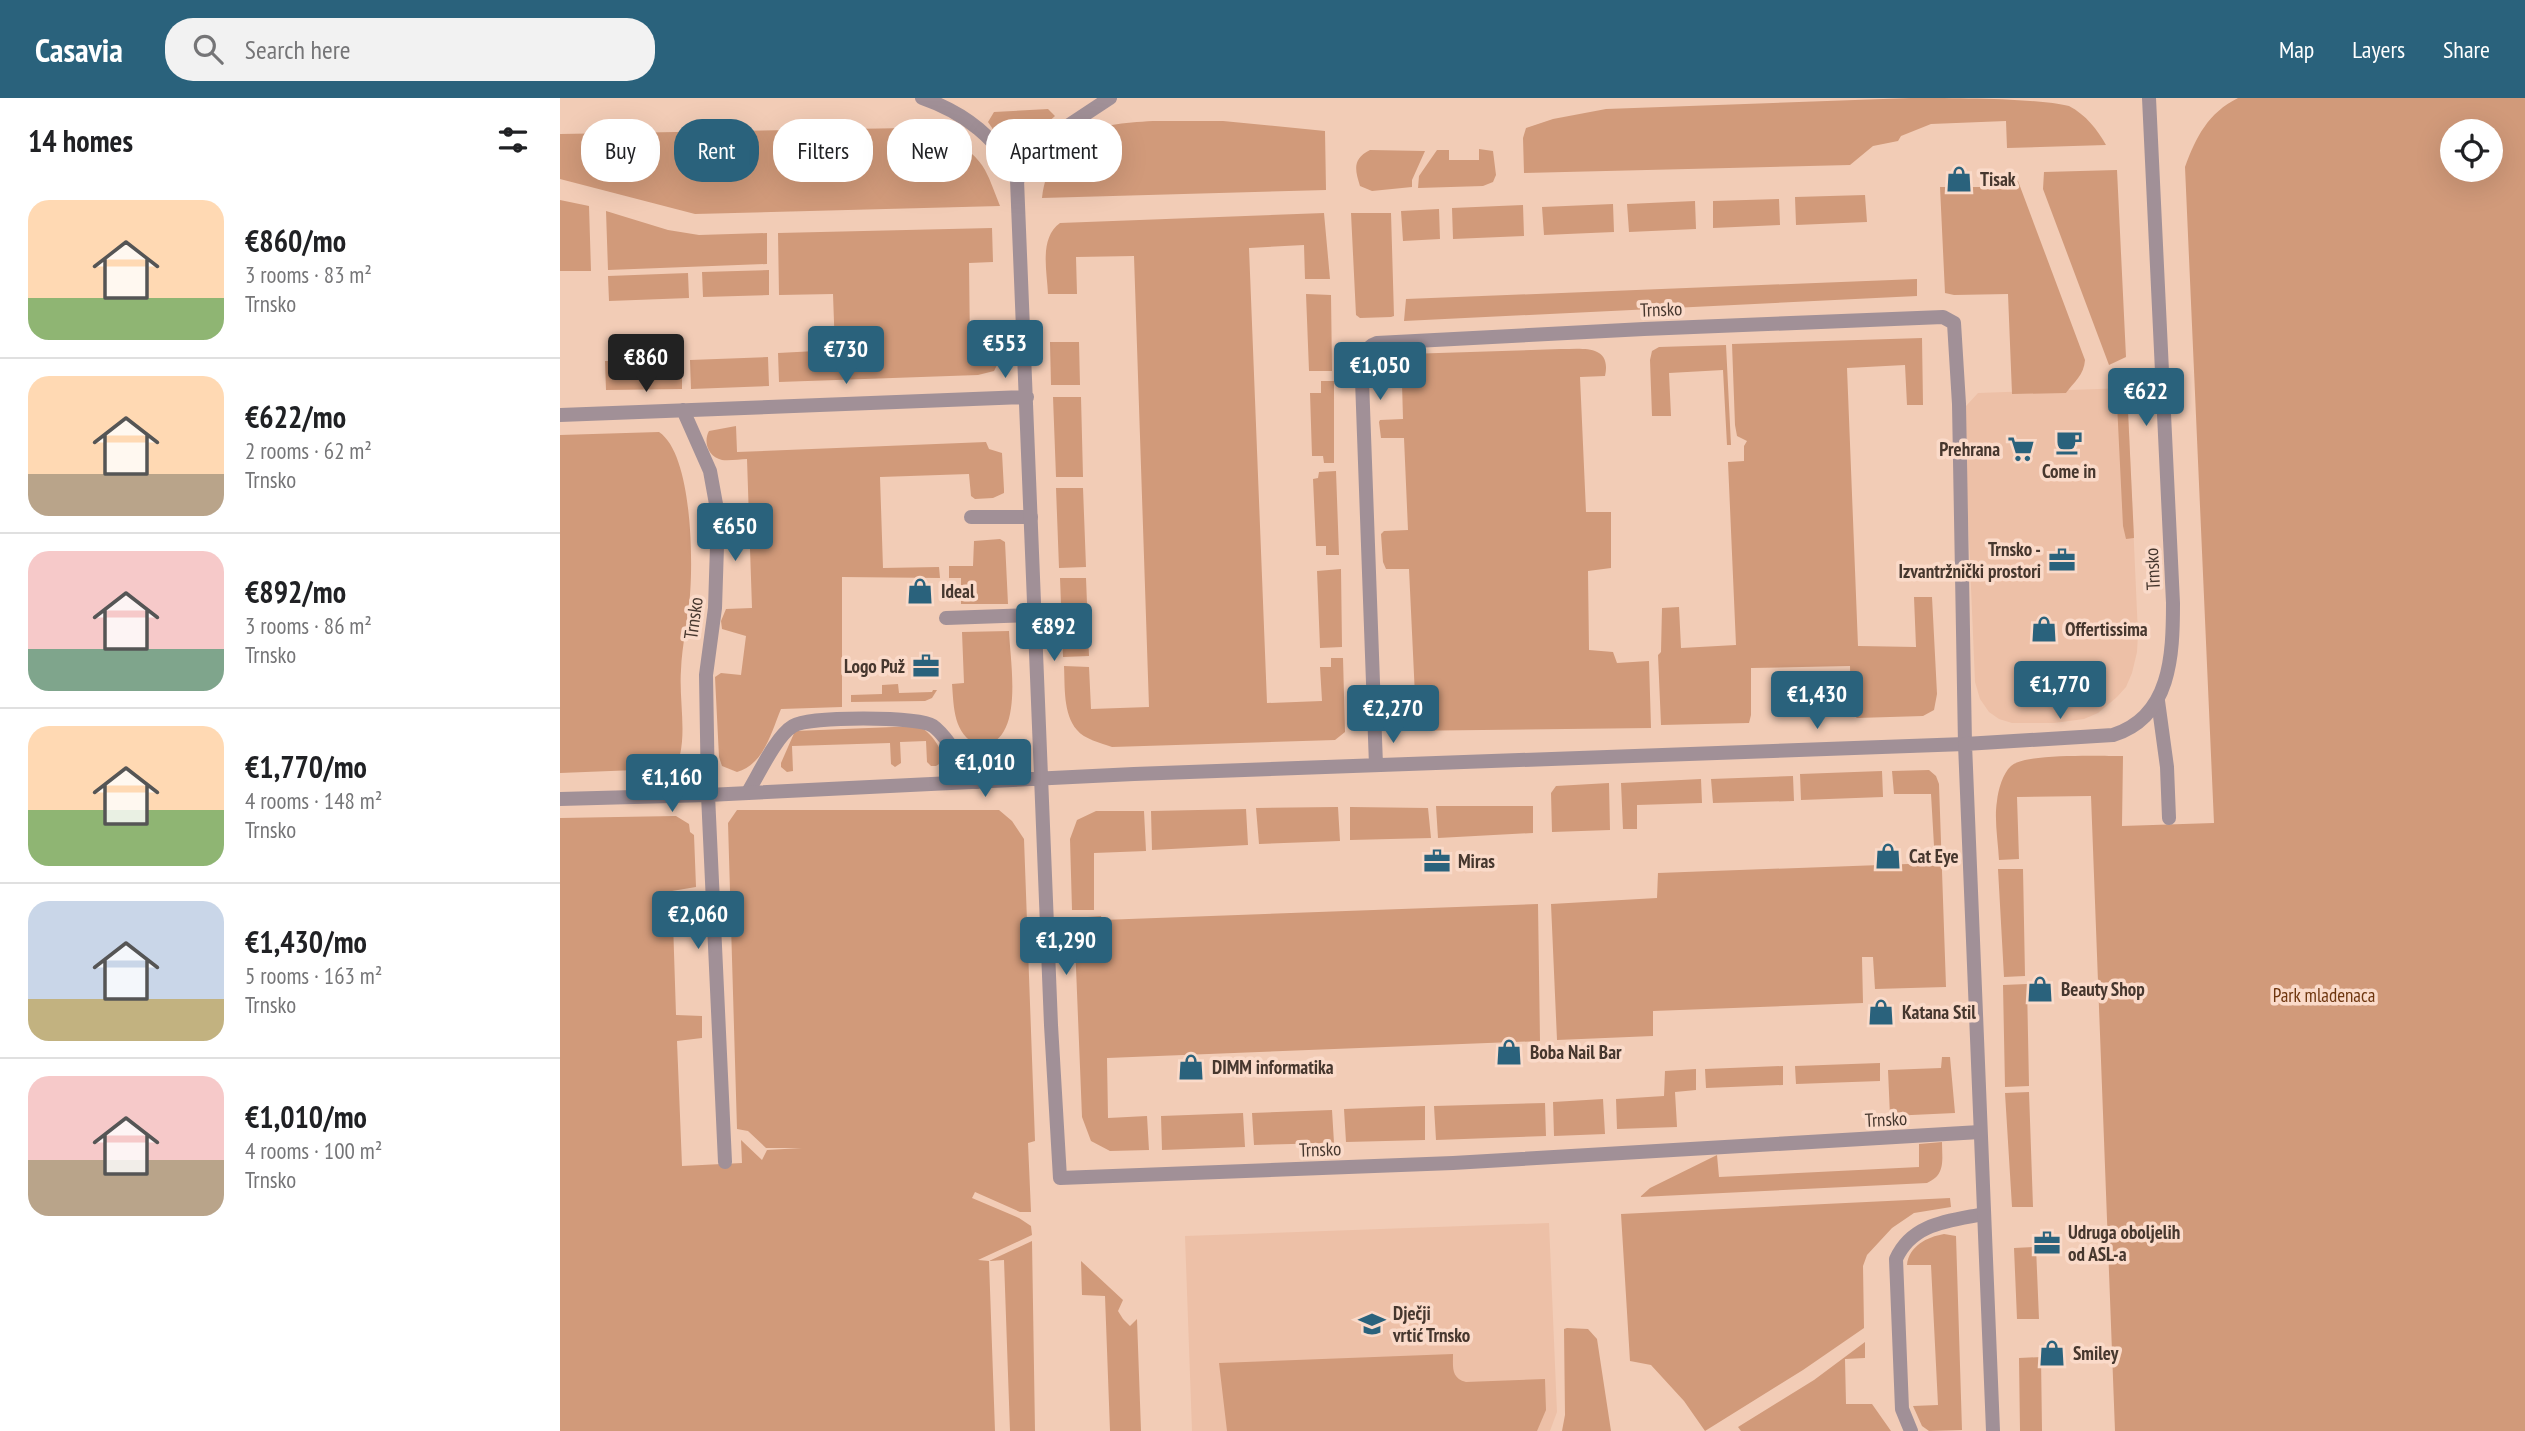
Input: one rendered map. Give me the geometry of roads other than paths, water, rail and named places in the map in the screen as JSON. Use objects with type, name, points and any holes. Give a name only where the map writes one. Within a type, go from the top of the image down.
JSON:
[{"type":"street","name":"Trnsko","points":[[922,98],[937,103],[986,136]]},
{"type":"street","points":[[1078,119],[1110,98]]},
{"type":"street","name":"Trnsko","points":[[560,799],[1965,744],[2113,735],[2136,725],[2158,701],[2166,677],[2173,628],[2150,98]]},
{"type":"street","name":"Trnsko","points":[[1017,182],[1051,1025],[1060,1178],[1453,1163],[1980,1132]]},
{"type":"street","name":"Trnsko","points":[[1376,765],[1362,380],[1365,353],[1370,345],[1632,329],[1936,317],[1943,317],[1954,323],[1959,404],[1965,744],[1993,1431]]},
{"type":"street","points":[[560,415],[1027,397]]},
{"type":"street","name":"Trnsko","points":[[683,410],[710,471],[718,515],[715,608],[706,665],[708,795],[725,1162]]},
{"type":"street","points":[[971,517],[1031,517]]},
{"type":"street","points":[[946,618],[1035,615]]},
{"type":"street","name":"Trnsko","points":[[2158,701],[2167,767],[2169,818]]},
{"type":"street","points":[[748,792],[783,735],[793,726],[804,722],[861,719],[916,720],[933,727],[976,782]]},
{"type":"street","points":[[1911,1431],[1902,1409],[1896,1259],[1903,1245],[1916,1233],[1938,1224],[1984,1214]]},
{"type":"place","name":"Tisak","points":[[1959,179]]},
{"type":"place","name":"Come in","points":[[2069,442]]},
{"type":"place","name":"Prehrana","points":[[2021,449]]},
{"type":"place","name":"Trnsko - Izvantržnički prostori","points":[[2062,560]]},
{"type":"place","name":"Ideal","points":[[920,591]]},
{"type":"place","name":"Offertissima","points":[[2044,629]]},
{"type":"place","name":"Logo Puž","points":[[926,666]]},
{"type":"place","name":"Cat Eye","points":[[1888,856]]},
{"type":"place","name":"Miras","points":[[1437,861]]},
{"type":"place","name":"Beauty Shop","points":[[2040,989]]},
{"type":"place","name":"Katana Stil","points":[[1881,1012]]},
{"type":"place","name":"Boba Nail Bar","points":[[1509,1052]]},
{"type":"place","name":"DIMM informatika","points":[[1191,1067]]},
{"type":"place","name":"Udruga oboljelih od ASL-a","points":[[2047,1243]]},
{"type":"place","name":"Dječji vrtić Trnsko","points":[[1372,1324]]},
{"type":"place","name":"Smiley","points":[[2052,1353]]},
{"type":"park label","name":"Park mladenaca","points":[[2324,995]]}]
